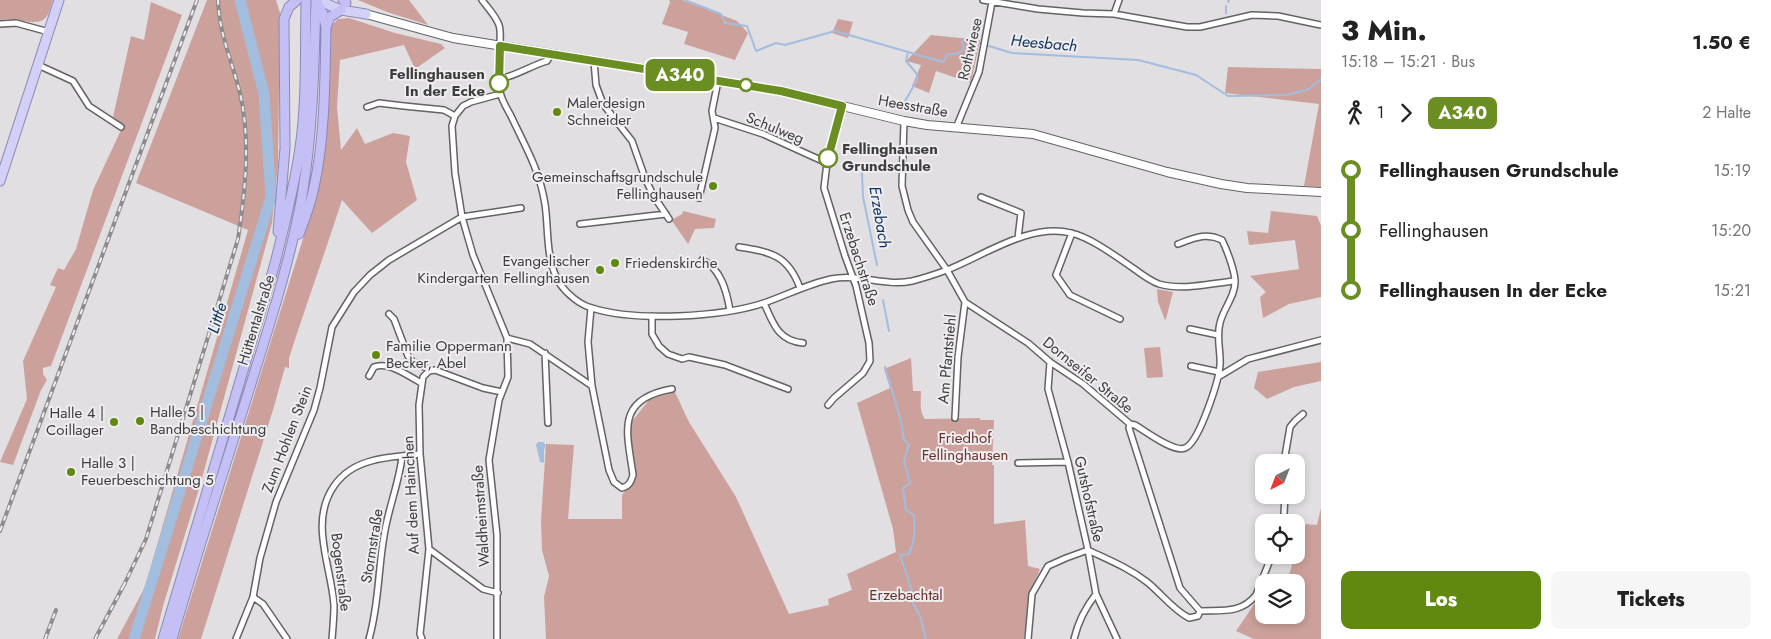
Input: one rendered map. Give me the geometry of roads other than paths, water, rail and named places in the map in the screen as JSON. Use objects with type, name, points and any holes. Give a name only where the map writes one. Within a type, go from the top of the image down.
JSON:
[{"type":"highway","points":[[284,0],[286,13]]},
{"type":"highway","points":[[274,267],[285,148],[284,19],[289,7],[297,0]]},
{"type":"highway","name":"Hüttentalstraße","points":[[163,639],[274,267],[287,215],[300,148],[304,104],[306,0]]},
{"type":"highway","points":[[282,284],[309,208],[317,172],[323,110],[326,27],[324,14],[318,1]]},
{"type":"highway","name":"Hüttentalstraße","points":[[172,639],[199,545],[282,284],[297,222],[309,150],[318,1]]},
{"type":"highway","points":[[326,27],[330,17],[342,3]]},
{"type":"main road","points":[[0,181],[59,0]]},
{"type":"main road","name":"Heesstraße","points":[[318,1],[342,3],[368,15],[453,38],[781,91],[904,121],[956,128],[1033,134],[1166,172],[1230,185],[1247,188],[1321,192]]},
{"type":"street","points":[[482,0],[499,23],[500,94],[535,166],[545,204],[550,260],[561,285],[574,298],[591,308],[652,316],[730,311],[764,303],[800,288],[833,278],[853,277],[902,282],[947,270],[1018,238],[1049,231],[1072,233],[1112,254],[1157,283],[1201,286],[1235,281]]},
{"type":"street","points":[[983,0],[1083,13],[1114,14],[1187,27],[1200,27],[1252,15],[1278,16],[1321,25]]},
{"type":"street","points":[[1114,14],[1119,0]]},
{"type":"street","name":"Rothwiese","points":[[956,128],[975,86],[985,48],[992,2]]},
{"type":"street","points":[[0,24],[16,23],[49,32]]},
{"type":"street","points":[[499,79],[506,78],[533,65],[547,61],[551,54]]},
{"type":"street","points":[[580,224],[667,217],[653,195],[632,140],[603,104],[596,85],[594,61]]},
{"type":"street","points":[[38,65],[73,81],[89,106],[98,114],[121,127]]},
{"type":"street","points":[[699,198],[715,128],[712,111],[718,81]]},
{"type":"street","points":[[389,314],[394,319],[408,356],[413,362],[483,388],[502,392],[508,377],[507,338],[474,255],[462,217],[455,173],[452,126],[455,116],[463,106],[500,94]]},
{"type":"street","points":[[367,107],[380,103],[444,110],[455,116]]},
{"type":"street","name":"Erzebachstraße","points":[[828,406],[834,398],[863,373],[870,361],[868,335],[856,286],[824,188],[826,163],[842,106]]},
{"type":"street","name":"Schulweg","points":[[714,118],[763,134],[826,163]]},
{"type":"street","name":"Dornseifer Straße","points":[[904,121],[902,186],[904,199],[913,222],[947,270],[965,302],[1028,343],[1050,362],[1083,384],[1130,424],[1129,428],[1180,588],[1200,611]]},
{"type":"street","points":[[981,197],[1021,213],[1018,238]]},
{"type":"street","points":[[462,217],[521,208]]},
{"type":"street","name":"Zum Hohlen Stein","points":[[236,639],[254,597],[260,558],[276,502],[314,410],[332,327],[354,292],[370,275],[390,260],[462,217]]},
{"type":"street","points":[[1072,233],[1056,275],[1070,295],[1120,319]]},
{"type":"street","points":[[1130,424],[1177,449],[1185,449],[1196,436],[1210,404],[1219,374],[1218,335],[1220,322],[1235,281],[1226,248],[1222,240],[1201,236],[1178,244]]},
{"type":"street","points":[[739,247],[759,250],[782,259],[794,272],[800,288]]},
{"type":"street","points":[[702,260],[712,266],[719,276],[728,296],[730,311]]},
{"type":"street","name":"Am Pfantstiehl","points":[[955,418],[958,357],[965,302]]},
{"type":"street","points":[[764,303],[774,326],[780,333],[792,342],[802,342]]},
{"type":"street","points":[[591,308],[588,342],[592,386],[609,470],[614,482],[622,488],[632,481],[633,476],[627,434],[628,418],[646,396],[655,392],[672,389]]},
{"type":"street","points":[[652,316],[652,334],[663,351],[668,354],[725,365],[788,389]]},
{"type":"street","points":[[1190,328],[1218,335]]},
{"type":"street","points":[[507,338],[530,344],[592,386]]},
{"type":"street","points":[[1191,366],[1219,374],[1248,359],[1321,340]]},
{"type":"street","points":[[545,353],[548,422]]},
{"type":"street","name":"Gutshofstraße","points":[[1050,362],[1048,389],[1068,462],[1096,594],[1117,639]]},
{"type":"street","points":[[369,376],[374,367],[383,366],[404,373],[421,383],[423,376],[431,370]]},
{"type":"street","name":"Auf dem Hainchen","points":[[421,383],[419,405],[420,454],[429,549],[421,636]]},
{"type":"street","name":"Waldheimstraße","points":[[497,639],[496,516],[489,460],[502,392]]},
{"type":"street","points":[[1285,454],[1290,427],[1303,414]]},
{"type":"street","name":"Bogenstraße","points":[[332,639],[334,603],[322,537],[324,506],[331,491],[339,479],[361,464],[373,460],[420,454]]},
{"type":"street","name":"Stormstraße","points":[[370,639],[375,619],[388,514],[401,469],[402,457]]},
{"type":"street","points":[[1018,463],[1068,462]]},
{"type":"street","points":[[429,549],[483,589],[498,593]]},
{"type":"street","points":[[1028,639],[1032,594],[1048,566],[1088,550],[1126,567],[1149,584],[1181,614],[1189,618],[1198,616],[1200,611],[1239,609],[1256,595],[1268,564]]},
{"type":"street","points":[[1074,639],[1077,626],[1087,606],[1096,594]]},
{"type":"street","points":[[254,597],[263,604],[287,639]]},
{"type":"water","points":[[538,442],[543,442],[546,445],[544,463],[540,462],[536,445]]},
{"type":"waterway","name":"Littfe","points":[[134,639],[271,197],[264,94],[240,0]]},
{"type":"waterway","name":"Heesbach","points":[[685,0],[721,14],[725,23],[747,26],[756,51],[776,43],[785,45],[835,31],[943,62],[948,54],[957,54],[964,49],[962,41],[966,39],[1012,53],[1138,60],[1196,75],[1228,96],[1287,95],[1309,89],[1321,79]]},
{"type":"waterway","points":[[1226,6],[1226,13]]},
{"type":"waterway","name":"Erzebach","points":[[900,110],[917,80],[917,74],[906,61],[908,52]]},
{"type":"waterway","name":"Erzebach","points":[[862,173],[863,197],[877,265]]},
{"type":"waterway","name":"Erzebach","points":[[883,300],[889,331]]},
{"type":"waterway","name":"Erzebach","points":[[885,367],[901,421],[904,440],[909,445],[904,461],[910,483],[903,488],[906,510],[914,515],[914,535],[909,554],[900,555],[911,588],[913,603],[920,616],[926,639]]},
{"type":"railway","points":[[0,531],[197,0]]},
{"type":"railway","points":[[123,587],[146,539],[238,239],[245,185],[245,129],[240,93],[223,36],[218,0]]},
{"type":"railway","points":[[95,639],[125,583]]},
{"type":"railway","points":[[45,639],[56,610]]},
{"type":"place","name":"Fellinghausen In der Ecke","points":[[499,83]]},
{"type":"place","name":"Malerdesign Schneider","points":[[557,112]]},
{"type":"place","name":"Fellinghausen Grundschule","points":[[828,158]]},
{"type":"place","name":"Gemeinschaftsgrundschule Fellinghausen","points":[[713,186]]},
{"type":"place","name":"Friedenskirche","points":[[615,263]]},
{"type":"place","name":"Evangelischer Kindergarten Fellinghausen","points":[[600,270]]},
{"type":"place","name":"Familie Oppermann Becker, Abel","points":[[376,355]]},
{"type":"place","name":"Halle 5 | Bandbeschichtung","points":[[140,421]]},
{"type":"place","name":"Halle 4 | Coillager","points":[[114,422]]},
{"type":"place","name":"Halle 3 | Feuerbeschichtung 5","points":[[71,472]]},
{"type":"park label","name":"Friedhof Fellinghausen","points":[[965,446]]},
{"type":"park label","name":"Erzebachtal","points":[[906,595]]}]
